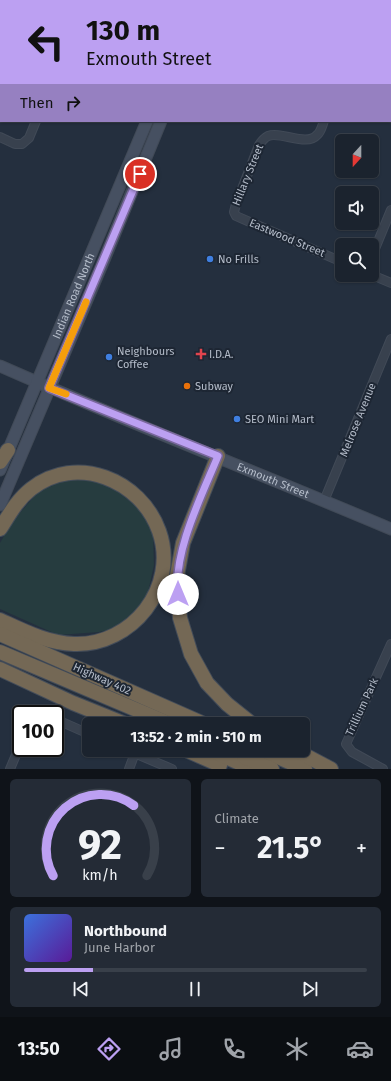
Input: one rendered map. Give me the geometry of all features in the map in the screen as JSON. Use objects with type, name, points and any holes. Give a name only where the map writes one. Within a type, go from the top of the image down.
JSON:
[{"type":"highway","points":[[218,456],[183,543],[176,581],[180,618],[190,654],[207,683],[227,704],[243,717]]},
{"type":"highway","points":[[0,529],[23,496],[40,483],[61,474],[83,472],[107,478],[121,484],[132,492],[149,510],[159,532],[164,555],[161,581],[153,600],[133,624],[111,638],[87,644],[65,644],[35,636],[0,620]]},
{"type":"highway","name":"Highway 402","points":[[0,634],[188,717]]},
{"type":"highway","points":[[0,652],[153,717]]},
{"type":"highway","name":"Highway 402","points":[[0,660],[134,717]]},
{"type":"highway","points":[[0,669],[109,717]]},
{"type":"highway","points":[[0,677],[74,702]]},
{"type":"highway","points":[[202,757],[229,769]]},
{"type":"highway","points":[[226,757],[253,769]]},
{"type":"highway","points":[[245,757],[272,769]]},
{"type":"highway","points":[[278,757],[305,769]]},
{"type":"highway","points":[[309,757],[332,769]]},
{"type":"main road","name":"Indian Road North","points":[[0,470],[4,456],[147,122]]},
{"type":"main road","name":"Indian Road North","points":[[0,505],[161,122]]},
{"type":"main road","name":"Exmouth Street","points":[[0,366],[49,388],[218,456],[391,529]]},
{"type":"street","points":[[2,138],[16,144],[22,144],[29,138],[36,122]]},
{"type":"street","name":"Hillary Street","points":[[234,212],[259,145],[263,140],[273,135],[308,140],[313,139],[317,136],[324,122]]},
{"type":"street","points":[[379,239],[391,210]]},
{"type":"street","name":"Eastwood Street","points":[[234,212],[236,216],[335,259]]},
{"type":"street","points":[[379,278],[391,283]]},
{"type":"street","name":"Melrose Avenue","points":[[324,501],[391,339]]},
{"type":"street","name":"Trillium Park","points":[[383,769],[352,752],[347,748],[346,744],[348,736],[391,644]]},
{"type":"street","points":[[64,723],[82,731]]},
{"type":"street","points":[[10,769],[15,757]]},
{"type":"street","points":[[129,769],[134,757]]},
{"type":"street","points":[[142,757],[172,769]]},
{"type":"green space","points":[[69,478],[105,482],[145,513],[153,534],[154,565],[148,592],[134,618],[113,629],[99,632],[58,635],[0,609],[0,543],[12,522],[38,492]]},
{"type":"slow traffic","points":[[66,394],[49,388],[86,302]]},
{"type":"place","name":"No Frills","points":[[210,259]]},
{"type":"place","name":"I.D.A.","points":[[201,354]]},
{"type":"place","name":"Neighbours Coffee","points":[[109,357]]},
{"type":"place","name":"Subway","points":[[187,386]]},
{"type":"place","name":"SEO Mini Mart","points":[[237,419]]},
{"type":"route","points":[[140,174],[49,388],[218,456],[183,543],[176,581],[178,594]]}]
